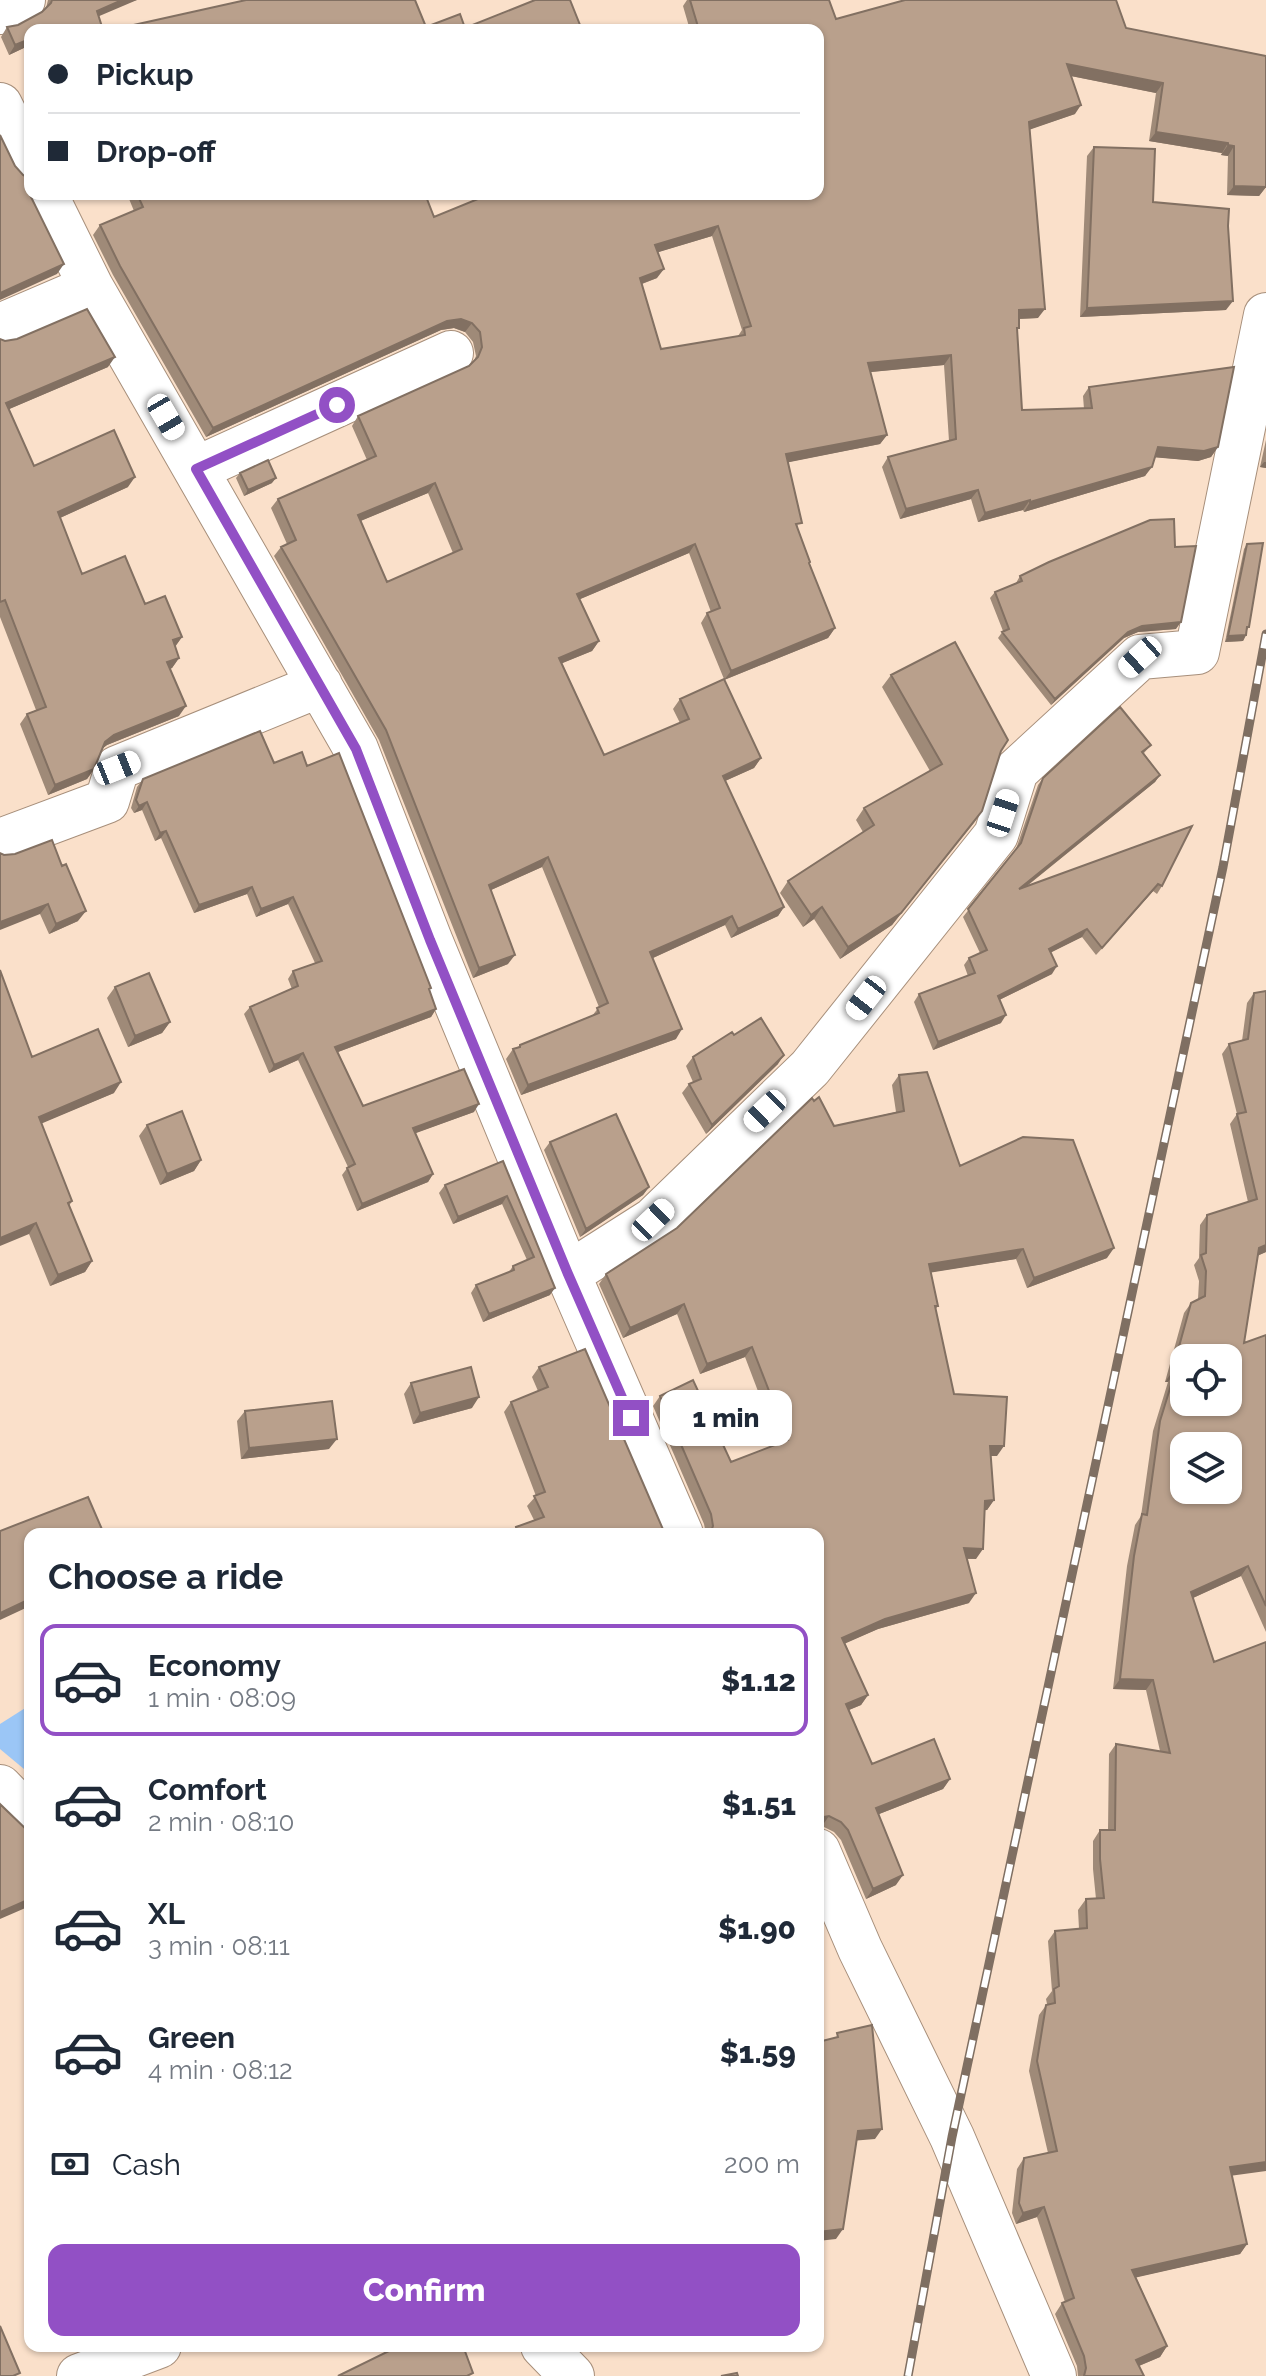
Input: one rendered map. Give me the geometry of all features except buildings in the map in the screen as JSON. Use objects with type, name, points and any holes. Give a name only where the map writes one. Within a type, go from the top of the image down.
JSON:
[{"type":"street","points":[[0,12],[23,0]]},
{"type":"street","points":[[0,105],[24,153]]},
{"type":"street","points":[[48,200],[91,287],[356,749],[430,940],[568,1274],[678,1528]]},
{"type":"street","points":[[0,326],[91,287]]},
{"type":"street","points":[[568,1274],[653,1220],[810,1068],[996,835],[1016,771],[1140,657],[1197,652],[1266,315]]},
{"type":"street","points":[[196,469],[451,353]]},
{"type":"street","points":[[0,841],[107,801],[117,768],[320,685]]},
{"type":"street","points":[[0,1787],[24,1812]]},
{"type":"street","points":[[824,1865],[860,1949],[952,2137],[1054,2376]]},
{"type":"street","points":[[79,2376],[143,2352]]},
{"type":"street","points":[[549,2352],[572,2376]]},
{"type":"water","points":[[24,1709],[24,1769],[0,1749],[0,1724]]},
{"type":"railway","points":[[908,2376],[952,2137],[1223,867],[1266,634]]},
{"type":"route","points":[[337,405],[196,469],[356,749],[430,940],[631,1418]]}]
